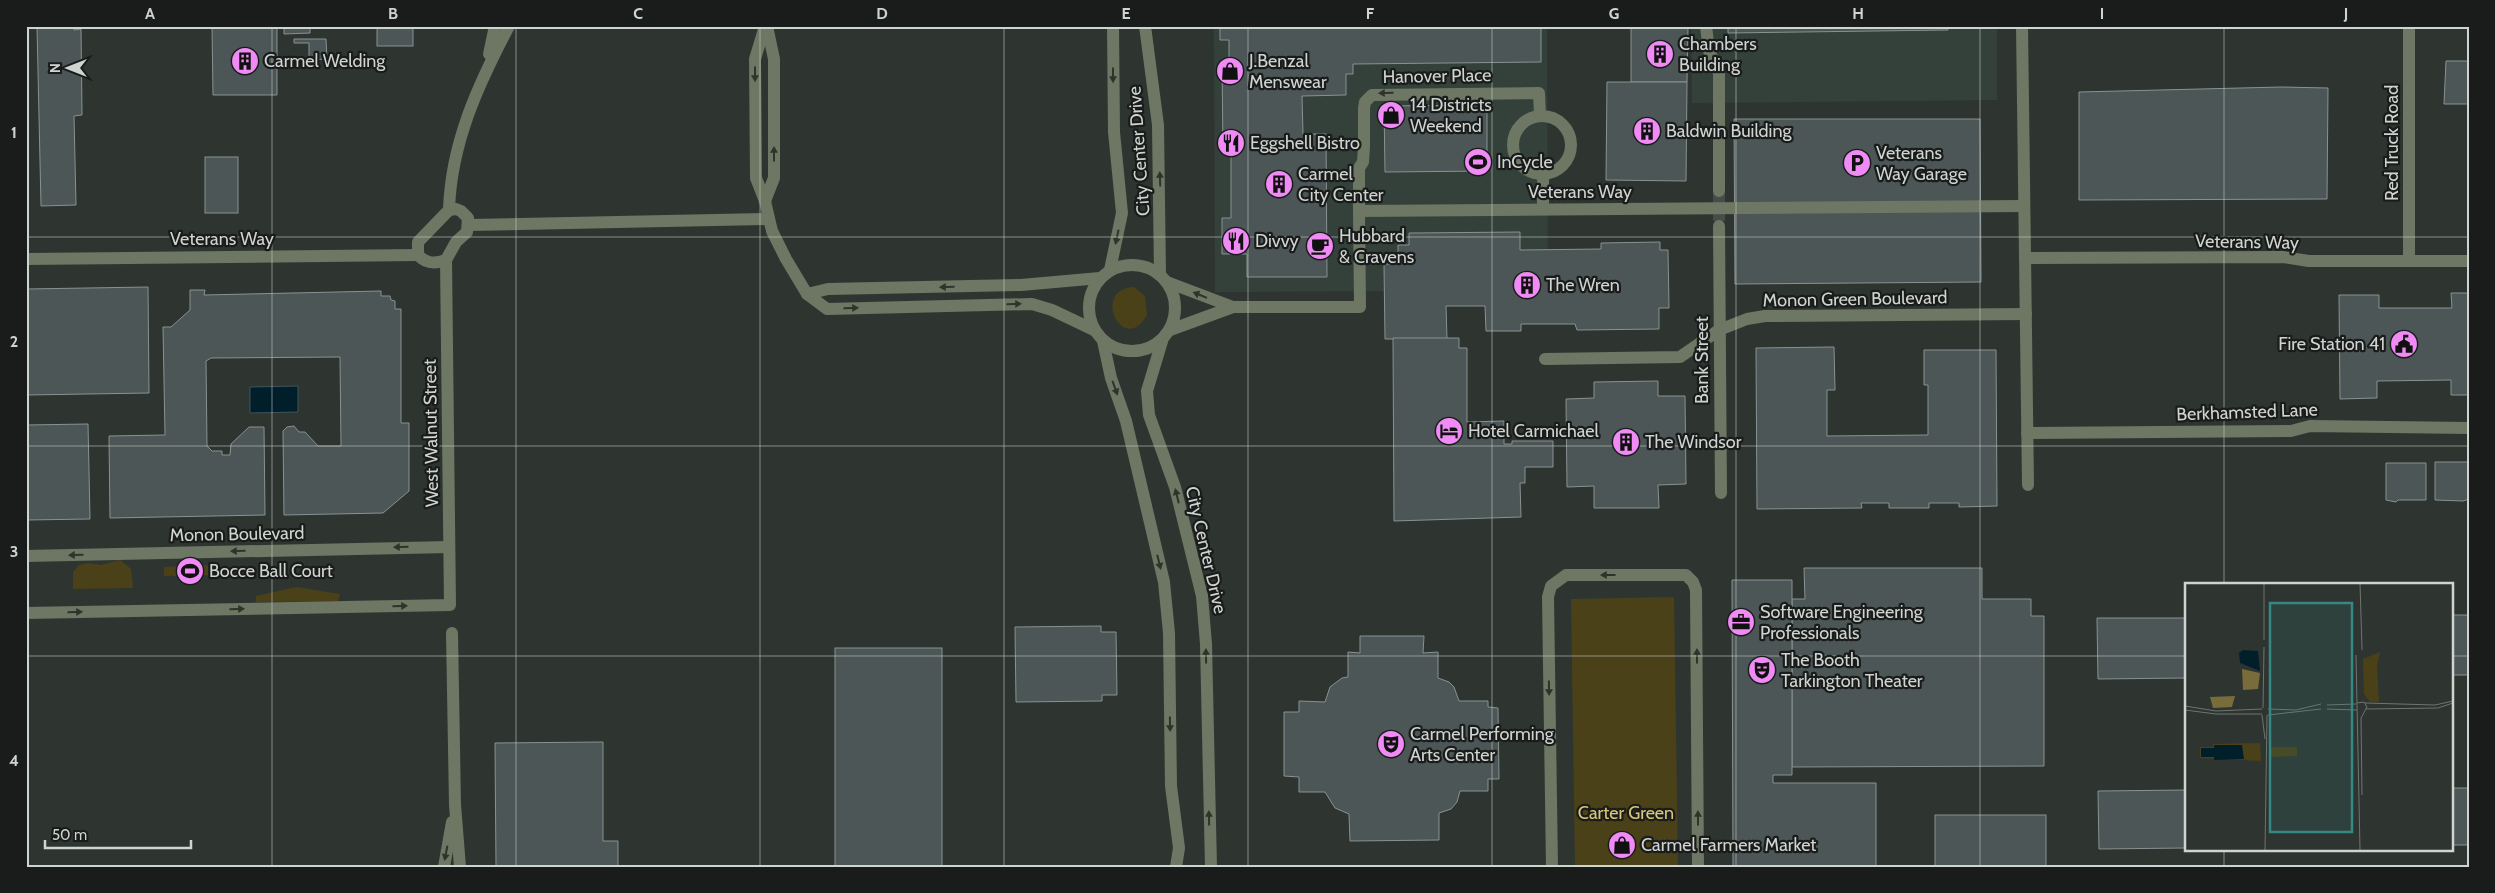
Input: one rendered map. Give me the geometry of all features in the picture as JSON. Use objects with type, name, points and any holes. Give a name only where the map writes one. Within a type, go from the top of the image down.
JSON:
[{"type":"street","points":[[486,71],[495,26]]},
{"type":"street","points":[[449,210],[461,211],[468,218],[467,232],[456,242],[446,260],[432,264],[426,262],[418,254],[418,242],[449,210],[452,170],[460,136],[486,71],[509,26]]},
{"type":"street","points":[[765,201],[774,178],[774,59],[766,26]]},
{"type":"street","points":[[766,26],[755,59],[756,178],[765,201],[769,219],[786,259],[808,294],[827,309],[1032,304],[1052,310],[1094,330],[1104,341],[1116,348],[1134,351],[1153,346],[1167,334],[1233,307],[1360,307],[1359,211]]},
{"type":"street","name":"City Center Drive","points":[[1105,274],[1122,213],[1114,122],[1113,26]]},
{"type":"street","name":"City Center Drive","points":[[1145,26],[1158,126],[1164,278]]},
{"type":"street","points":[[1706,26],[1709,51],[1719,73],[1719,191]]},
{"type":"street","points":[[2022,26],[2028,485]]},
{"type":"street","name":"Red Truck Road","points":[[2409,26],[2409,260]]},
{"type":"street","name":"Hanover Place","points":[[1359,211],[1358,174],[1364,147],[1364,108],[1365,102],[1372,94],[1539,92],[1540,115]]},
{"type":"street","points":[[1540,115],[1552,117],[1561,123],[1568,132],[1571,143],[1569,154],[1563,164],[1554,171],[1543,174],[1532,172],[1522,166],[1515,157],[1513,146],[1514,135],[1520,125],[1529,118],[1540,115]]},
{"type":"street","points":[[1543,174],[1543,209]]},
{"type":"street","name":"Veterans Way","points":[[1359,211],[2024,206]]},
{"type":"street","points":[[468,225],[769,219]]},
{"type":"street","name":"Bank Street","points":[[1719,226],[1721,493]]},
{"type":"street","name":"Veterans Way","points":[[26,259],[418,254]]},
{"type":"street","name":"Veterans Way","points":[[2025,258],[2283,257],[2309,261],[2469,261]]},
{"type":"street","name":"West Walnut Street","points":[[26,613],[450,605],[446,260]]},
{"type":"street","points":[[808,294],[828,289],[1021,285],[1105,274],[1131,264],[1142,265],[1164,278],[1233,307]]},
{"type":"street","points":[[1094,330],[1089,302],[1093,288],[1105,274]]},
{"type":"street","points":[[1164,278],[1172,290],[1176,310],[1167,334]]},
{"type":"street","name":"Monon Green Boulevard","points":[[1546,359],[1680,357],[1719,330],[1747,319],[1765,316],[2026,314]]},
{"type":"street","name":"City Center Drive","points":[[1167,334],[1147,391],[1149,416],[1175,487],[1202,596],[1206,644],[1211,867]]},
{"type":"street","points":[[1104,341],[1111,378],[1126,421],[1164,582],[1168,634],[1172,786],[1179,841],[1176,867]]},
{"type":"street","name":"Berkhamsted Lane","points":[[2027,433],[2291,431],[2310,426],[2469,428]]},
{"type":"street","name":"Monon Boulevard","points":[[26,556],[449,547]]},
{"type":"street","points":[[1552,867],[1548,597],[1551,586],[1566,575],[1686,575],[1693,582],[1696,590],[1698,867]]},
{"type":"street","points":[[452,633],[456,805],[460,867]]},
{"type":"street","points":[[444,867],[456,805]]},
{"type":"shaded area","points":[[1214,26],[1547,26],[1548,290],[1215,292]]},
{"type":"shaded area","points":[[1691,26],[1997,26],[1997,100],[1692,103]]},
{"type":"green space","points":[[1134,287],[1145,296],[1147,315],[1138,326],[1129,329],[1121,325],[1115,318],[1112,308],[1114,298],[1121,290]]},
{"type":"green space","points":[[120,560],[131,569],[133,588],[73,589],[73,572],[79,565],[89,563],[101,565]]},
{"type":"green space","name":"Bocce Ball Court","points":[[215,565],[216,575],[164,576],[164,567]]},
{"type":"green space","points":[[296,587],[340,594],[338,601],[256,602],[256,596]]},
{"type":"green space","name":"Carter Green","points":[[1674,597],[1678,867],[1575,867],[1571,599]]},
{"type":"water","points":[[298,386],[298,412],[250,413],[250,387]]},
{"type":"building","points":[[37,26],[74,26],[74,30],[81,29],[82,115],[74,116],[76,205],[41,206]]},
{"type":"building","name":"Carmel Welding","points":[[212,26],[277,26],[277,95],[213,95]]},
{"type":"building","points":[[284,26],[310,26],[310,33],[284,34]]},
{"type":"building","points":[[377,26],[413,26],[413,46],[377,46]]},
{"type":"building","name":"Carmel City Center","points":[[1220,26],[1541,26],[1541,62],[1353,64],[1353,74],[1346,74],[1346,95],[1302,96],[1303,134],[1326,134],[1327,277],[1247,277],[1247,254],[1222,254],[1222,218],[1231,218],[1231,151],[1223,151],[1222,64],[1229,64],[1229,40],[1220,40]]},
{"type":"building","name":"Chambers Building","points":[[1631,26],[1688,26],[1687,82],[1631,82]]},
{"type":"building","points":[[1728,26],[1948,26],[1948,30],[1728,33]]},
{"type":"building","points":[[294,39],[326,39],[327,59],[309,60],[309,43],[294,43]]},
{"type":"building","points":[[2446,61],[2469,61],[2469,104],[2444,104]]},
{"type":"building","name":"Baldwin Building","points":[[1607,82],[1687,82],[1686,181],[1606,180]]},
{"type":"building","points":[[2281,87],[2328,88],[2327,199],[2079,200],[2079,92]]},
{"type":"building","name":"Carmel City Center","points":[[1487,105],[1487,171],[1385,172],[1384,106]]},
{"type":"building","name":"Veterans Way Garage","points":[[1734,119],[1980,119],[1981,282],[1735,284]]},
{"type":"building","points":[[205,157],[238,157],[238,213],[205,213]]},
{"type":"building","name":"The Wren","points":[[1520,232],[1520,250],[1601,249],[1601,243],[1660,242],[1660,250],[1668,250],[1669,308],[1659,308],[1659,329],[1577,330],[1575,324],[1521,324],[1521,331],[1486,331],[1485,306],[1446,306],[1447,339],[1385,339],[1384,264],[1398,264],[1398,245],[1409,245],[1409,233]]},
{"type":"building","points":[[148,287],[149,393],[26,395],[26,289]]},
{"type":"building","points":[[190,290],[205,290],[204,295],[381,291],[381,296],[390,296],[391,300],[395,301],[395,309],[401,309],[401,423],[409,423],[409,491],[383,513],[284,515],[283,431],[287,427],[294,426],[299,432],[305,432],[318,446],[341,446],[340,357],[211,358],[206,361],[207,446],[212,451],[222,451],[222,455],[230,455],[231,444],[249,427],[264,427],[265,515],[110,518],[109,436],[165,435],[163,327],[171,327],[190,310]]},
{"type":"building","name":"Fire Station 41","points":[[2451,293],[2469,293],[2469,395],[2451,395],[2451,380],[2377,381],[2377,398],[2340,399],[2339,295],[2379,295],[2379,308],[2452,308]]},
{"type":"building","name":"Hotel Carmichael","points":[[1393,338],[1459,338],[1459,348],[1467,348],[1467,422],[1504,421],[1504,444],[1512,444],[1512,441],[1553,441],[1553,467],[1525,467],[1525,483],[1520,483],[1521,517],[1394,521]]},
{"type":"building","points":[[1834,347],[1835,390],[1827,390],[1827,436],[1928,435],[1928,385],[1924,385],[1924,350],[1996,350],[1997,506],[1959,507],[1959,503],[1929,503],[1929,508],[1889,508],[1889,503],[1861,503],[1862,508],[1757,509],[1756,348]]},
{"type":"building","name":"The Windsor","points":[[1658,381],[1658,396],[1685,396],[1686,484],[1658,485],[1659,508],[1594,508],[1594,486],[1567,487],[1566,399],[1594,398],[1594,382]]},
{"type":"building","points":[[88,424],[90,519],[26,520],[26,425]]},
{"type":"building","points":[[2435,462],[2469,462],[2469,499],[2463,501],[2435,500]]},
{"type":"building","points":[[2386,463],[2426,463],[2426,500],[2398,500],[2396,502],[2386,500]]},
{"type":"building","points":[[1804,568],[1982,568],[1982,599],[2031,599],[2031,616],[2044,616],[2044,766],[1792,767],[1792,599],[1805,599]]},
{"type":"building","name":"The Booth Tarkington Theater","points":[[1732,580],[1792,580],[1792,775],[1773,775],[1773,783],[1876,783],[1876,867],[1733,867]]},
{"type":"building","points":[[2452,615],[2469,615],[2469,675],[2452,675]]},
{"type":"building","points":[[2097,618],[2185,618],[2185,678],[2098,679]]},
{"type":"building","points":[[1101,626],[1101,632],[1116,632],[1117,695],[1102,695],[1102,701],[1016,702],[1015,627]]},
{"type":"building","name":"Carmel Performing Arts Center","points":[[1360,636],[1424,636],[1423,653],[1438,652],[1438,678],[1449,682],[1454,687],[1459,701],[1488,701],[1488,707],[1498,708],[1499,779],[1488,779],[1488,791],[1460,791],[1457,802],[1451,809],[1439,813],[1439,840],[1350,841],[1349,814],[1335,808],[1325,792],[1299,792],[1299,777],[1284,776],[1284,712],[1299,712],[1299,701],[1325,702],[1330,687],[1342,678],[1348,677],[1348,652],[1360,653]]},
{"type":"building","points":[[835,648],[942,648],[942,867],[835,867]]},
{"type":"building","points":[[603,742],[603,841],[618,841],[618,867],[496,867],[495,743]]},
{"type":"building","points":[[2452,788],[2469,788],[2469,845],[2452,845]]},
{"type":"building","points":[[2185,790],[2185,848],[2099,849],[2098,791]]},
{"type":"building","points":[[1935,815],[2046,815],[2046,867],[1935,867]]},
{"type":"tunnel","points":[[1719,191],[1719,226]]},
{"type":"place","name":"Chambers Building","points":[[1660,54]]},
{"type":"place","name":"Carmel Welding","points":[[245,61]]},
{"type":"place","name":"J.Benzal Menswear","points":[[1230,71]]},
{"type":"place","name":"14 Districts Weekend","points":[[1391,115]]},
{"type":"place","name":"Baldwin Building","points":[[1647,131]]},
{"type":"place","name":"Eggshell Bistro","points":[[1231,143]]},
{"type":"place","name":"InCycle","points":[[1478,162]]},
{"type":"place","name":"Veterans Way Garage","points":[[1857,163]]},
{"type":"place","name":"Carmel City Center","points":[[1279,184]]},
{"type":"place","name":"Divvy","points":[[1236,241]]},
{"type":"place","name":"Hubbard & Cravens","points":[[1320,246]]},
{"type":"place","name":"The Wren","points":[[1527,285]]},
{"type":"place","name":"Fire Station 41","points":[[2404,344]]},
{"type":"place","name":"Hotel Carmichael","points":[[1449,431]]},
{"type":"place","name":"The Windsor","points":[[1626,442]]},
{"type":"place","name":"Bocce Ball Court","points":[[190,571]]},
{"type":"place","name":"Software Engineering Professionals","points":[[1741,622]]},
{"type":"place","name":"The Booth Tarkington Theater","points":[[1762,670]]},
{"type":"place","name":"Carmel Performing Arts Center","points":[[1391,744]]},
{"type":"place","name":"Carmel Farmers Market","points":[[1622,845]]}]
